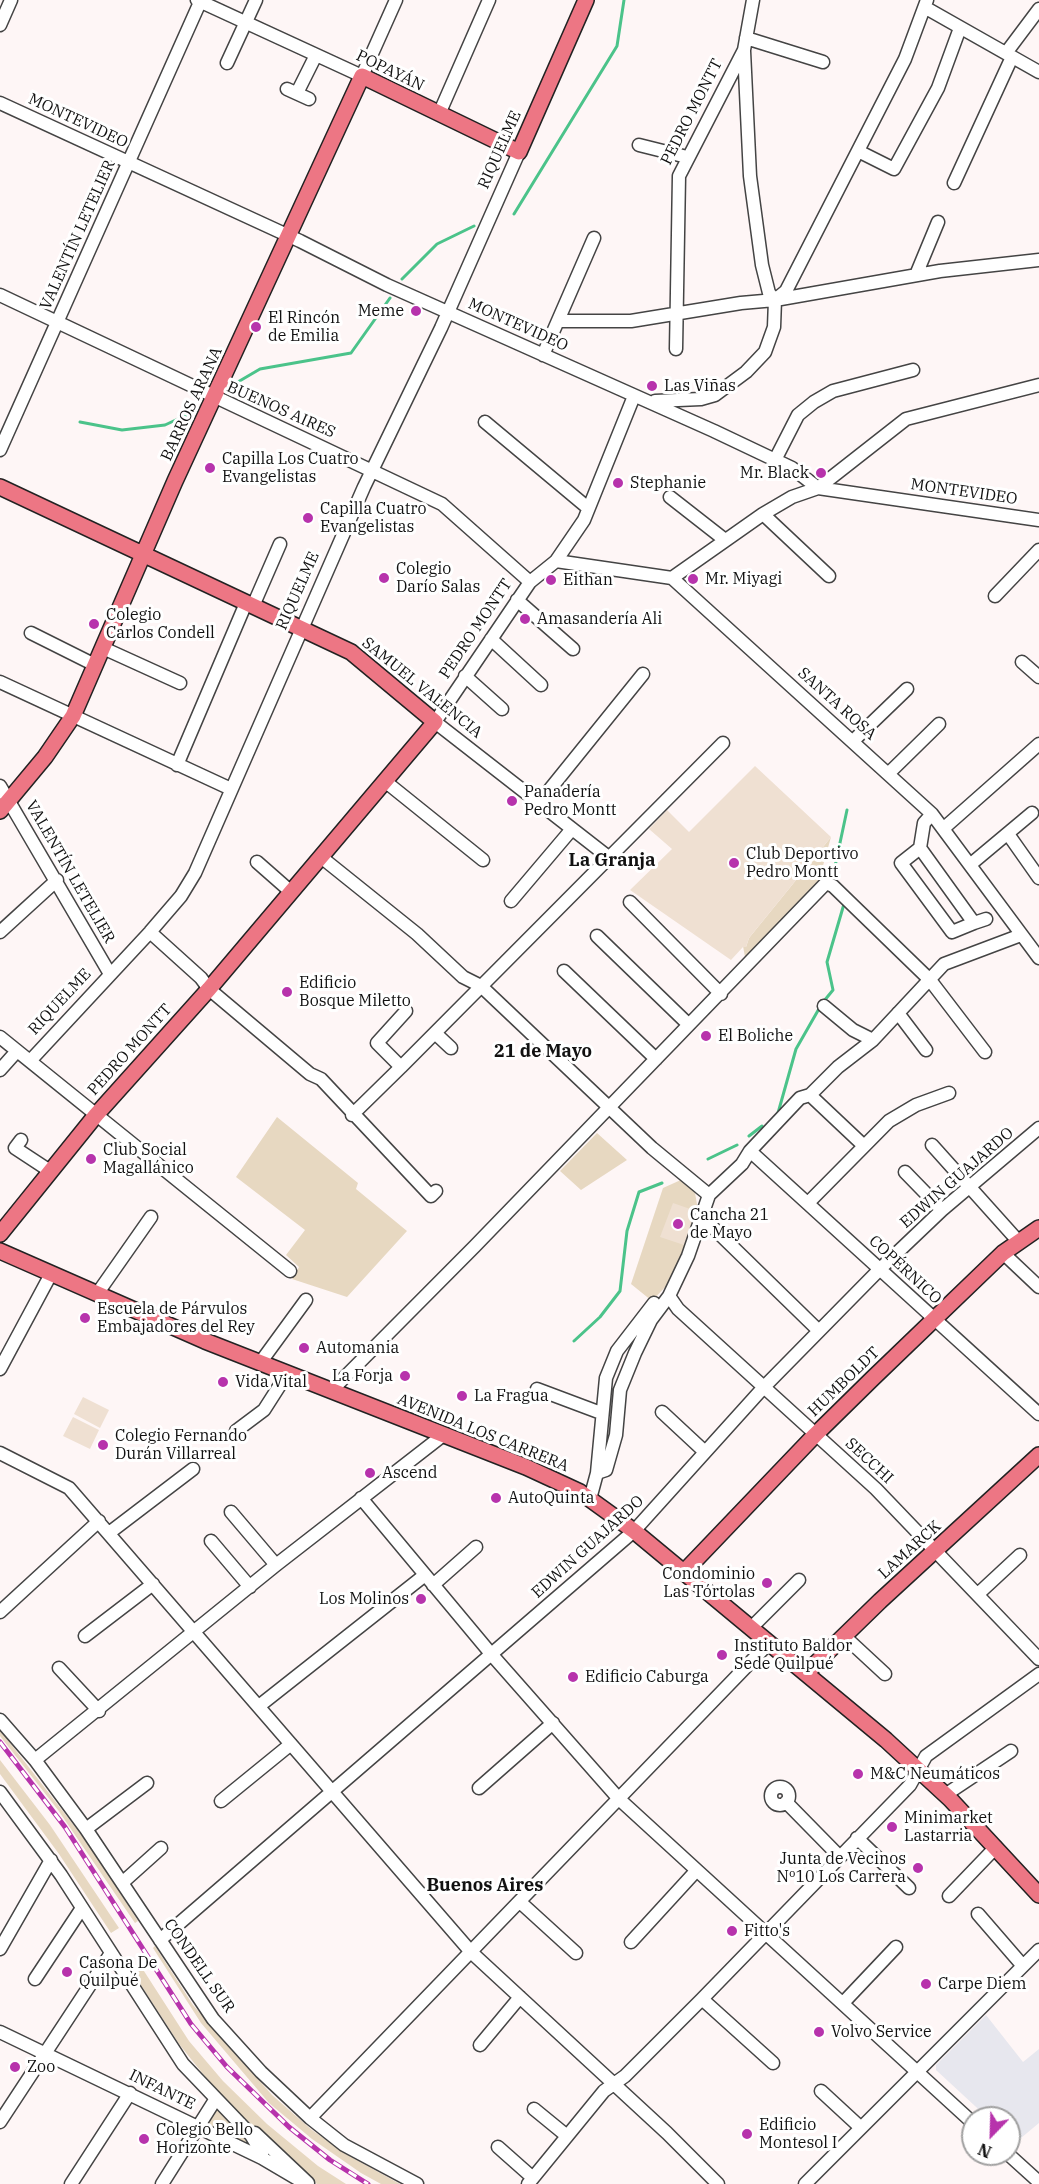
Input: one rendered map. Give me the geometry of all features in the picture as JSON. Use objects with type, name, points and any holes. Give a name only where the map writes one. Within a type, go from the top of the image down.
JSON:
[{"type":"main road","name":"RIQUELME","points":[[519,152],[586,0]]},
{"type":"main road","name":"POPAYÁN","points":[[362,76],[519,152]]},
{"type":"main road","name":"BARROS ARANA","points":[[5,806],[73,716],[175,481],[362,76]]},
{"type":"main road","name":"SAMUEL VALENCIA","points":[[0,488],[351,652],[435,722]]},
{"type":"main road","name":"PEDRO MONTT","points":[[0,1234],[96,1115],[209,989],[435,722]]},
{"type":"main road","name":"HUMBOLDT","points":[[684,1572],[815,1435],[1003,1253],[1039,1228]]},
{"type":"main road","name":"AVENIDA LOS CARRERA","points":[[0,1251],[286,1374],[549,1477],[590,1499],[684,1572],[918,1769],[1037,1889]]},
{"type":"main road","name":"LAMARCK","points":[[806,1673],[1039,1455]]},
{"type":"street","points":[[0,25],[11,0]]},
{"type":"street","points":[[227,63],[256,0]]},
{"type":"street","name":"BARROS ARANA","points":[[362,76],[396,0]]},
{"type":"street","points":[[439,114],[489,0]]},
{"type":"street","name":"PEDRO MONTT","points":[[676,349],[679,176],[745,44],[753,0]]},
{"type":"street","name":"POPAYÁN","points":[[200,1],[362,76]]},
{"type":"street","name":"VALENTÍN LETELIER","points":[[0,450],[200,1]]},
{"type":"street","points":[[775,300],[786,291],[858,151],[905,59],[927,4],[960,28],[1039,72]]},
{"type":"street","points":[[954,183],[986,119],[1009,55],[1039,9]]},
{"type":"street","points":[[858,151],[894,169],[938,88],[960,28]]},
{"type":"street","points":[[651,401],[701,399],[716,395],[731,386],[765,352],[774,327],[775,300],[769,293],[762,265],[751,186],[745,44],[823,62]]},
{"type":"street","points":[[298,94],[315,55]]},
{"type":"street","name":"MONTEVIDEO","points":[[0,103],[448,312],[634,396],[651,401],[792,468],[818,488],[1039,520]]},
{"type":"street","points":[[639,146],[687,157]]},
{"type":"street","name":"RIQUELME","points":[[30,1061],[150,932],[181,896],[195,873],[372,469],[448,312],[519,152]]},
{"type":"street","points":[[916,275],[938,222]]},
{"type":"street","points":[[543,355],[594,238]]},
{"type":"street","points":[[558,321],[631,321],[741,303],[775,300],[916,275],[1039,260]]},
{"type":"street","name":"BUENOS AIRES","points":[[0,295],[442,504],[530,582]]},
{"type":"street","points":[[776,460],[798,415],[814,402],[834,391],[913,370]]},
{"type":"street","points":[[556,561],[672,578],[764,514],[792,497],[818,488],[906,419],[1039,385]]},
{"type":"street","name":"PEDRO MONTT","points":[[435,722],[530,582],[556,561],[584,520],[634,396]]},
{"type":"street","points":[[484,422],[588,508]]},
{"type":"street","points":[[670,497],[725,540]]},
{"type":"street","points":[[764,514],[829,576]]},
{"type":"street","points":[[177,765],[249,604],[280,544]]},
{"type":"street","points":[[994,596],[1039,550]]},
{"type":"street","name":"SANTA ROSA","points":[[672,578],[932,814],[1039,958]]},
{"type":"street","points":[[517,600],[573,649]]},
{"type":"street","points":[[31,633],[95,665]]},
{"type":"street","points":[[491,639],[541,685]]},
{"type":"street","points":[[103,648],[180,683]]},
{"type":"street","points":[[1022,662],[1039,677]]},
{"type":"street","points":[[538,804],[643,674]]},
{"type":"street","points":[[465,676],[502,709]]},
{"type":"street","points":[[0,682],[231,789]]},
{"type":"street","points":[[853,741],[907,689]]},
{"type":"street","name":"SAMUEL VALENCIA","points":[[435,722],[607,856]]},
{"type":"street","points":[[889,773],[939,724]]},
{"type":"street","points":[[352,1114],[435,1033],[607,856],[723,743]]},
{"type":"street","points":[[944,828],[1039,744]]},
{"type":"street","points":[[386,782],[483,860]]},
{"type":"street","name":"VALENTÍN LETELIER","points":[[0,786],[5,806],[57,880],[110,974]]},
{"type":"street","points":[[971,864],[1032,813]]},
{"type":"street","points":[[920,848],[980,921],[952,932],[901,863],[920,848],[924,823],[932,814]]},
{"type":"street","points":[[511,901],[572,829]]},
{"type":"street","points":[[1008,834],[1039,878]]},
{"type":"street","points":[[321,857],[417,934],[463,978],[480,986],[652,1148],[709,1195]]},
{"type":"street","points":[[257,862],[290,891]]},
{"type":"street","points":[[0,932],[57,880]]},
{"type":"street","points":[[331,1391],[609,1108],[688,1024],[721,994],[826,883],[833,886],[930,980],[985,1052]]},
{"type":"street","points":[[630,902],[721,994]]},
{"type":"street","points":[[150,932],[201,978],[209,989],[310,1074],[321,1078],[352,1114],[431,1196],[436,1191]]},
{"type":"street","points":[[597,1473],[606,1470],[616,1435],[620,1390],[651,1320],[669,1296],[688,1256],[709,1195],[741,1164],[750,1151],[800,1098],[810,1095],[838,1067],[873,1040],[944,964],[1021,935]]},
{"type":"street","points":[[597,936],[688,1024]]},
{"type":"street","points":[[564,971],[656,1059]]},
{"type":"street","points":[[824,1005],[853,1030],[873,1040]]},
{"type":"street","points":[[400,1067],[377,1043],[406,1011]]},
{"type":"street","points":[[898,1013],[926,1050]]},
{"type":"street","points":[[435,1033],[451,1048]]},
{"type":"street","points":[[0,1037],[290,1271]]},
{"type":"street","name":"RIQUELME","points":[[0,1070],[17,1051]]},
{"type":"street","points":[[808,1203],[889,1120],[916,1105],[949,1093]]},
{"type":"street","points":[[810,1095],[863,1145]]},
{"type":"street","name":"EDWIN GUAJARDO","points":[[160,1940],[634,1532],[763,1388],[880,1269],[942,1210],[1039,1128]]},
{"type":"street","points":[[21,1140],[15,1148],[50,1171]]},
{"type":"street","points":[[932,1145],[1019,1242]]},
{"type":"street","name":"COPÉRNICO","points":[[750,1151],[1039,1413]]},
{"type":"street","points":[[905,1172],[942,1210]]},
{"type":"street","points":[[701,1216],[819,1331]]},
{"type":"street","points":[[97,1294],[151,1217]]},
{"type":"street","points":[[1003,1253],[1039,1287]]},
{"type":"street","points":[[0,1369],[51,1274]]},
{"type":"street","points":[[590,1499],[597,1473],[606,1378],[617,1351],[654,1303],[669,1296]]},
{"type":"street","name":"SECCHI","points":[[669,1296],[678,1309],[876,1489],[1039,1659]]},
{"type":"street","points":[[260,1363],[306,1300]]},
{"type":"street","points":[[236,1431],[264,1410],[286,1374]]},
{"type":"street","points":[[537,1389],[602,1413]]},
{"type":"street","points":[[662,1412],[705,1452]]},
{"type":"street","points":[[35,1760],[195,1634],[276,1565],[422,1454],[442,1436]]},
{"type":"street","points":[[0,1453],[69,1488],[471,1952],[718,2184]]},
{"type":"street","points":[[109,1533],[193,1469]]},
{"type":"street","points":[[362,1498],[492,1655],[618,1799],[961,2112]]},
{"type":"street","points":[[231,1512],[276,1565]]},
{"type":"street","points":[[0,1612],[99,1521]]},
{"type":"street","points":[[211,1541],[250,1587]]},
{"type":"street","points":[[259,1706],[476,1547]]},
{"type":"street","points":[[978,1594],[1020,1555]]},
{"type":"street","points":[[751,1628],[799,1580]]},
{"type":"street","points":[[85,1636],[153,1584]]},
{"type":"street","points":[[844,1636],[885,1674]]},
{"type":"street","points":[[310,2118],[769,1643]]},
{"type":"street","points":[[59,1668],[99,1711]]},
{"type":"street","points":[[498,2147],[530,2181],[604,2091],[615,2085],[702,1999],[910,1785],[926,1756],[1039,1674]]},
{"type":"street","name":"CONDELL SUR","points":[[0,1719],[35,1760],[86,1830],[213,2019],[261,2072],[310,2118],[344,2145],[417,2184]]},
{"type":"street","points":[[479,1788],[553,1723]]},
{"type":"street","points":[[221,1801],[291,1744]]},
{"type":"street","points":[[945,1795],[1011,1751]]},
{"type":"street","points":[[86,1830],[147,1783]]},
{"type":"street","points":[[0,1792],[51,1860],[183,2064],[257,2143],[262,2158]]},
{"type":"street","points":[[786,1803],[839,1856]]},
{"type":"street","points":[[857,1838],[909,1888]]},
{"type":"street","points":[[122,1883],[161,1848]]},
{"type":"street","points":[[950,1896],[996,1848]]},
{"type":"street","points":[[0,1949],[51,1860]]},
{"type":"street","points":[[631,1942],[696,1871]]},
{"type":"street","points":[[520,1902],[576,1953]]},
{"type":"street","points":[[35,1979],[82,1908]]},
{"type":"street","points":[[978,1914],[1023,1966]]},
{"type":"street","points":[[843,2003],[896,1947]]},
{"type":"street","points":[[805,2184],[916,2070],[1039,1950]]},
{"type":"street","points":[[0,2122],[111,1953]]},
{"type":"street","points":[[480,2045],[520,1998]]},
{"type":"street","points":[[702,1999],[773,2063]]},
{"type":"street","name":"INFANTE","points":[[0,2032],[262,2158],[308,2184]]},
{"type":"street","points":[[821,2091],[860,2127]]},
{"type":"street","points":[[71,2184],[130,2093]]},
{"type":"street","points":[[162,2184],[215,2100]]},
{"type":"street","points":[[534,2109],[567,2136]]},
{"type":"street","points":[[226,2110],[238,2117],[308,2184]]},
{"type":"street","points":[[1021,2166],[1039,2182]]},
{"type":"shaded area","name":"Club Deportivo Pedro Montt","points":[[755,766],[831,837],[749,938],[746,947],[743,947],[731,960],[630,890],[672,849],[649,829],[667,810],[689,832]]},
{"type":"shaded area","points":[[831,837],[819,880],[745,957],[743,946],[746,947],[749,938]]},
{"type":"shaded area","points":[[277,1117],[358,1183],[356,1189],[407,1231],[347,1297],[292,1279],[299,1267],[286,1255],[305,1230],[236,1177]]},
{"type":"shaded area","points":[[597,1133],[627,1160],[581,1190],[560,1171]]},
{"type":"shaded area","points":[[683,1179],[695,1193],[698,1210],[678,1265],[668,1284],[652,1301],[631,1284],[663,1188]]},
{"type":"shaded area","name":"Cancha 21 de Mayo","points":[[673,1203],[696,1211],[684,1245],[660,1237]]},
{"type":"shaded area","points":[[83,1397],[109,1410],[100,1428],[74,1414]]},
{"type":"shaded area","points":[[73,1417],[99,1430],[90,1449],[63,1436]]},
{"type":"shaded area","points":[[0,1730],[93,1850],[138,1921],[135,1923],[58,1810],[0,1736]]},
{"type":"shaded area","points":[[0,1760],[50,1825],[119,1928],[111,1933],[59,1854],[0,1774]]},
{"type":"shaded area","points":[[155,1946],[193,2005],[272,2095],[312,2130],[351,2157],[400,2184],[381,2184],[361,2173],[312,2139],[269,2103],[201,2023],[153,1948]]},
{"type":"shaded area","points":[[142,1968],[189,2041],[223,2081],[267,2124],[318,2166],[346,2184],[317,2184],[223,2099],[179,2044],[133,1973]]},
{"type":"shaded area","points":[[986,2015],[1023,2062],[1039,2049],[1039,2123],[1021,2138],[1021,2106],[975,2106],[936,2070],[936,2065]]},
{"type":"shaded area","points":[[216,2108],[249,2138],[246,2143],[206,2124]]},
{"type":"waterway","points":[[514,214],[617,46],[624,0]]},
{"type":"waterway","points":[[402,279],[437,244],[474,226]]},
{"type":"waterway","points":[[231,386],[260,369],[351,353],[390,298]]},
{"type":"waterway","points":[[80,422],[122,430],[165,425],[195,411]]},
{"type":"waterway","points":[[834,871],[847,810]]},
{"type":"waterway","points":[[824,1001],[833,990],[827,962],[844,904]]},
{"type":"waterway","points":[[778,1113],[796,1049],[820,1007]]},
{"type":"waterway","points":[[749,1136],[762,1126]]},
{"type":"waterway","points":[[708,1159],[737,1145]]},
{"type":"waterway","points":[[574,1341],[600,1317],[620,1291],[627,1231],[639,1192],[662,1183]]},
{"type":"railway","points":[[0,1742],[65,1827],[191,2024],[227,2067],[289,2127],[330,2160],[368,2184]]},
{"type":"place","name":"Meme","points":[[416,311]]},
{"type":"place","name":"El Rincón de Emilia","points":[[256,327]]},
{"type":"place","name":"Las Viñas","points":[[652,386]]},
{"type":"place","name":"Capilla Los Cuatro Evangelistas","points":[[210,468]]},
{"type":"place","name":"Mr. Black","points":[[821,473]]},
{"type":"place","name":"Stephanie","points":[[618,483]]},
{"type":"place","name":"Capilla Cuatro Evangelistas","points":[[308,518]]},
{"type":"place","name":"Colegio Darío Salas","points":[[384,578]]},
{"type":"place","name":"Mr. Miyagi","points":[[693,579]]},
{"type":"place","name":"Eithan","points":[[551,580]]},
{"type":"place","name":"Amasandería Ali","points":[[525,619]]},
{"type":"place","name":"Colegio Carlos Condell","points":[[94,624]]},
{"type":"place","name":"Panadería Pedro Montt","points":[[512,801]]},
{"type":"place","name":"Club Deportivo Pedro Montt","points":[[734,863]]},
{"type":"place","name":"Edificio Bosque Miletto","points":[[287,992]]},
{"type":"place","name":"El Boliche","points":[[706,1036]]},
{"type":"place","name":"Club Social Magallánico","points":[[91,1159]]},
{"type":"place","name":"Cancha 21 de Mayo","points":[[678,1224]]},
{"type":"place","name":"Escuela de Párvulos Embajadores del Rey","points":[[85,1318]]},
{"type":"place","name":"Automania","points":[[304,1348]]},
{"type":"place","name":"La Forja","points":[[405,1376]]},
{"type":"place","name":"Vida Vital","points":[[223,1382]]},
{"type":"place","name":"La Fragua","points":[[462,1396]]},
{"type":"place","name":"Colegio Fernando Durán Villarreal","points":[[103,1445]]},
{"type":"place","name":"Ascend","points":[[370,1473]]},
{"type":"place","name":"AutoQuinta","points":[[496,1498]]},
{"type":"place","name":"Condominio Las Tórtolas","points":[[767,1583]]},
{"type":"place","name":"Los Molinos","points":[[421,1599]]},
{"type":"place","name":"Instituto Baldor Sede Quilpué","points":[[722,1655]]},
{"type":"place","name":"Edificio Caburga","points":[[573,1677]]},
{"type":"place","name":"M&C Neumáticos","points":[[858,1774]]},
{"type":"place","name":"Minimarket Lastarria","points":[[892,1827]]},
{"type":"place","name":"Junta de Vecinos Nº10 Los Carrera","points":[[918,1868]]},
{"type":"place","name":"Fitto's","points":[[732,1931]]},
{"type":"place","name":"Casona De Quilpué","points":[[67,1972]]},
{"type":"place","name":"Carpe Diem","points":[[926,1984]]},
{"type":"place","name":"Volvo Service","points":[[819,2032]]},
{"type":"place","name":"Zoo","points":[[15,2067]]},
{"type":"place","name":"Edificio Montesol I","points":[[747,2134]]},
{"type":"place","name":"Colegio Bello Horizonte","points":[[144,2139]]},
{"type":"district","name":"La Granja","points":[[612,861]]},
{"type":"district","name":"21 de Mayo","points":[[543,1052]]},
{"type":"district","name":"Buenos Aires","points":[[485,1886]]}]
